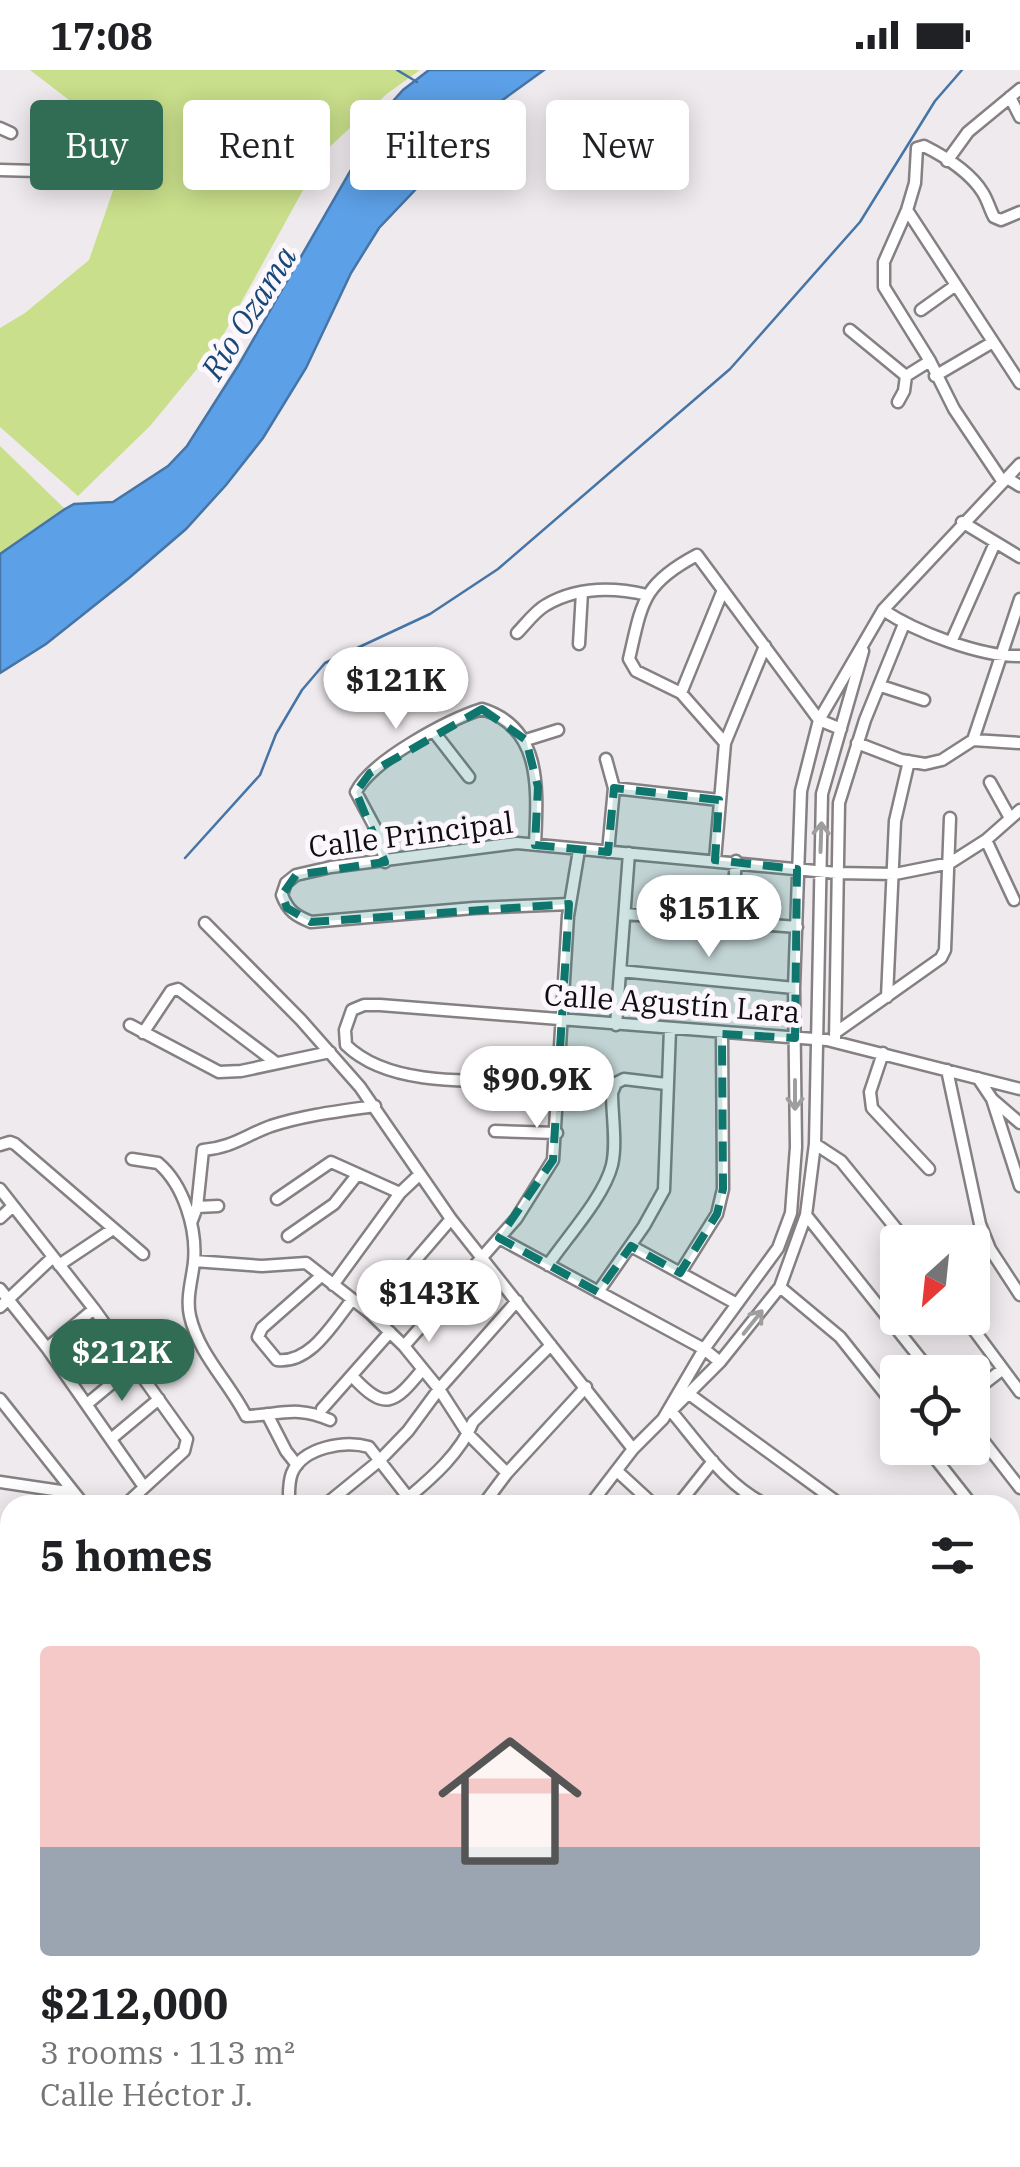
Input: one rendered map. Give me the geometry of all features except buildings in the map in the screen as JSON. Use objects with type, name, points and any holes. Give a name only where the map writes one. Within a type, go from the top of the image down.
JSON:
[{"type":"street","points":[[947,161],[968,132],[1020,89]]},
{"type":"street","points":[[1010,98],[1020,117]]},
{"type":"street","points":[[1018,216],[1001,220],[994,217],[976,184],[924,146],[917,148],[907,210],[884,262],[884,286],[930,361],[935,376],[1005,480],[1020,486]]},
{"type":"street","points":[[0,170],[30,171]]},
{"type":"street","points":[[907,210],[1020,384]]},
{"type":"street","points":[[921,310],[956,285]]},
{"type":"street","points":[[850,330],[906,376]]},
{"type":"street","points":[[935,376],[992,342]]},
{"type":"street","points":[[906,376],[930,361]]},
{"type":"street","points":[[898,402],[906,376]]},
{"type":"street","points":[[667,1415],[704,1349],[778,1248],[790,1212],[796,1147],[794,988],[801,791],[819,720],[883,610],[1020,464]]},
{"type":"street","points":[[962,522],[1020,556]]},
{"type":"street","points":[[952,640],[995,543]]},
{"type":"street","points":[[725,742],[680,693],[631,666],[629,659],[642,601],[656,582],[697,555],[819,720],[841,729]]},
{"type":"street","points":[[517,633],[544,605],[582,592],[621,589],[647,595]]},
{"type":"street","points":[[680,693],[722,590]]},
{"type":"street","points":[[579,644],[582,592]]},
{"type":"street","points":[[973,740],[1020,599]]},
{"type":"street","points":[[883,610],[904,624],[1001,656],[1020,656]]},
{"type":"street","points":[[835,1037],[837,818],[857,743],[904,624]]},
{"type":"street","points":[[597,1495],[633,1449],[720,1362],[780,1288],[806,1215],[814,1144],[822,794],[866,640]]},
{"type":"street","points":[[715,860],[725,742],[764,646]]},
{"type":"street","points":[[880,686],[924,700]]},
{"type":"street","points":[[385,862],[379,835],[356,792],[370,772],[434,732],[482,709],[500,714],[526,740],[538,787],[536,845]]},
{"type":"street","points":[[526,740],[558,730]]},
{"type":"street","points":[[434,732],[469,777]]},
{"type":"street","points":[[857,743],[925,764],[942,760],[973,740],[1020,743]]},
{"type":"street","points":[[606,759],[614,788],[608,852]]},
{"type":"street","points":[[887,997],[895,821],[909,761]]},
{"type":"street","points":[[950,863],[986,840],[1015,814],[990,782]]},
{"type":"street","points":[[614,788],[720,800]]},
{"type":"street","points":[[835,1037],[941,958],[945,950],[950,818]]},
{"type":"street","points":[[986,840],[1014,900]]},
{"type":"street","name":"Calle Principal","points":[[570,904],[311,922],[287,908],[282,896],[286,883],[296,875],[517,843],[837,873],[895,874],[950,863]]},
{"type":"street","points":[[404,1346],[499,1238],[546,1176],[553,1160],[570,904],[578,850]]},
{"type":"street","points":[[616,1025],[629,854]]},
{"type":"street","points":[[731,922],[736,861]]},
{"type":"street","points":[[624,914],[797,927]]},
{"type":"street","points":[[205,923],[329,1052],[375,1106],[418,1175],[633,1449]]},
{"type":"street","points":[[620,971],[794,988]]},
{"type":"street","points":[[143,1033],[171,990],[178,989],[274,1062]]},
{"type":"street","name":"Calle Agustín Lara","points":[[346,1044],[348,1018],[352,1010],[364,1005],[722,1034],[816,1040],[835,1037],[1020,1090]]},
{"type":"street","points":[[130,1025],[219,1072],[241,1072],[329,1052],[346,1044],[372,1063],[407,1075],[560,1080]]},
{"type":"street","points":[[598,1292],[664,1190],[670,1029]]},
{"type":"street","points":[[680,1273],[717,1214],[723,1189],[722,1034]]},
{"type":"street","points":[[883,1053],[870,1092],[872,1108],[929,1169]]},
{"type":"street","points":[[947,1070],[980,1224],[990,1249],[1020,1296]]},
{"type":"street","points":[[978,1078],[992,1099],[1020,1123]]},
{"type":"street","points":[[548,1264],[600,1192],[610,1170],[612,1094],[616,1083],[624,1079],[666,1084]]},
{"type":"street","points":[[992,1099],[1020,1186]]},
{"type":"street","points":[[190,1223],[197,1207],[204,1150],[226,1148],[250,1134],[286,1122],[375,1106]]},
{"type":"street","points":[[495,1131],[557,1133]]},
{"type":"street","points":[[3,1144],[15,1144],[143,1254]]},
{"type":"street","points":[[814,1144],[842,1161],[893,1225]]},
{"type":"street","points":[[132,1159],[156,1162],[178,1188],[190,1223],[194,1261],[188,1304],[194,1330],[213,1369],[232,1390],[246,1416],[310,1411],[330,1420]]},
{"type":"street","points":[[278,1199],[328,1163],[400,1193]]},
{"type":"street","points":[[288,1236],[334,1204],[357,1175]]},
{"type":"street","points":[[333,1285],[400,1193],[418,1175]]},
{"type":"street","points":[[0,1188],[94,1309],[187,1444],[136,1495]]},
{"type":"street","points":[[0,1218],[13,1206]]},
{"type":"street","points":[[197,1207],[218,1206]]},
{"type":"street","points":[[806,1215],[917,1355]]},
{"type":"street","points":[[370,1313],[451,1218]]},
{"type":"street","points":[[4,1303],[56,1261],[113,1228]]},
{"type":"street","points":[[499,1238],[704,1349],[720,1362]]},
{"type":"street","points":[[630,1246],[738,1304]]},
{"type":"street","points":[[194,1261],[248,1266],[306,1263],[370,1313],[404,1346],[439,1389],[468,1434],[507,1472]]},
{"type":"street","points":[[320,1277],[262,1328],[258,1337],[277,1360],[290,1362],[303,1355],[352,1300]]},
{"type":"street","points":[[780,1288],[840,1337],[880,1387]]},
{"type":"street","points":[[0,1290],[4,1303],[46,1348],[144,1487]]},
{"type":"street","points":[[337,1495],[408,1432],[439,1389],[517,1301]]},
{"type":"street","points":[[46,1348],[94,1309]]},
{"type":"street","points":[[322,1409],[390,1332]]},
{"type":"street","points":[[978,1335],[1020,1392]]},
{"type":"street","points":[[417,1495],[468,1434],[473,1422],[551,1345]]},
{"type":"street","points":[[87,1404],[134,1364]]},
{"type":"street","points":[[990,1379],[1003,1369]]},
{"type":"street","points":[[352,1376],[370,1394],[391,1401],[422,1370]]},
{"type":"street","points":[[496,1495],[507,1472],[586,1388]]},
{"type":"street","points":[[689,1394],[827,1495]]},
{"type":"street","points":[[0,1399],[75,1494]]},
{"type":"street","points":[[111,1439],[159,1399]]},
{"type":"street","points":[[267,1414],[297,1465]]},
{"type":"street","points":[[667,1415],[743,1495]]},
{"type":"street","points":[[289,1495],[291,1475],[305,1456],[334,1446],[364,1445],[407,1495]]},
{"type":"street","points":[[990,1449],[1020,1488]]},
{"type":"street","points":[[686,1495],[713,1461]]},
{"type":"street","points":[[940,1465],[964,1495]]},
{"type":"street","points":[[616,1470],[643,1495]]},
{"type":"street","points":[[0,1482],[75,1494]]},
{"type":"highlighted area","points":[[482,709],[526,740],[538,787],[535,845],[608,852],[614,788],[719,800],[715,860],[797,869],[795,1038],[722,1034],[723,1189],[717,1214],[680,1273],[631,1246],[598,1292],[499,1238],[553,1160],[569,904],[311,922],[287,908],[282,895],[296,875],[385,862],[356,792],[370,773]]},
{"type":"green space","points":[[30,70],[420,70],[380,100],[350,100],[350,128],[330,146],[330,100],[183,100],[183,190],[303,190],[220,341],[150,426],[78,496],[0,427],[0,328],[25,313],[89,260],[113,190],[163,190],[163,100],[69,100]]},
{"type":"green space","points":[[0,446],[65,509],[0,554]]},
{"type":"water","name":"Río Ozama","points":[[429,70],[544,70],[503,100],[394,100]]},
{"type":"water","name":"Río Ozama","points":[[350,172],[350,190],[415,190],[379,228],[351,273],[306,368],[263,438],[226,485],[186,529],[129,578],[46,644],[0,673],[0,554],[74,504],[113,502],[168,466],[187,446],[238,366]]},
{"type":"waterway","points":[[397,70],[417,82]]},
{"type":"waterway","points":[[185,858],[260,775],[276,734],[302,690],[325,663],[430,614],[498,569],[730,369],[860,222],[935,101],[962,70]]}]
